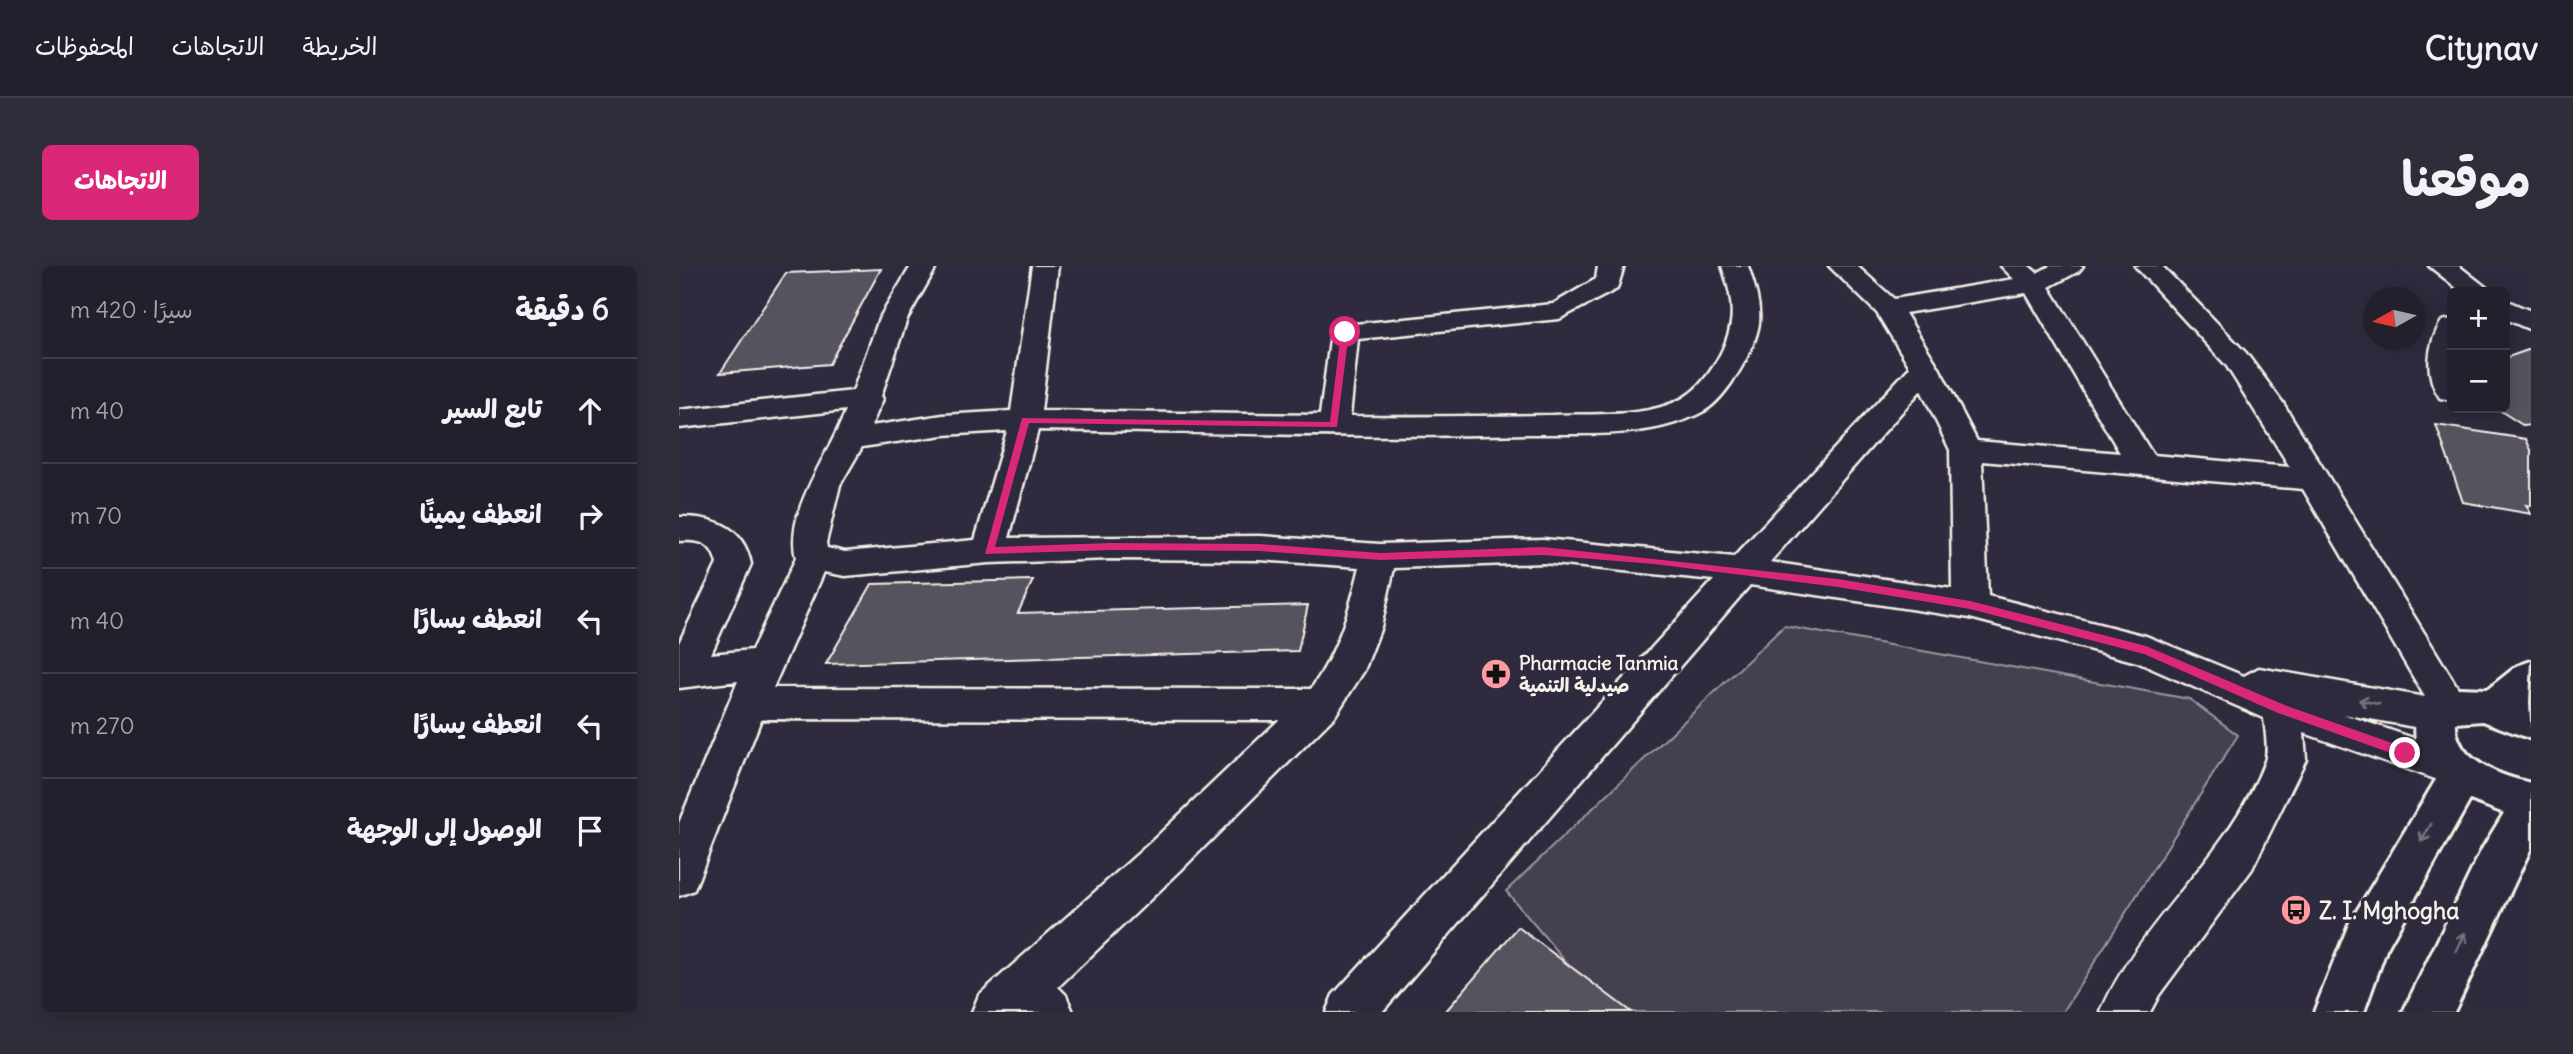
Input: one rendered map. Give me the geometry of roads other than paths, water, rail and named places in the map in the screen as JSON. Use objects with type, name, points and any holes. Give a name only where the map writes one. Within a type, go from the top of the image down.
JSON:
[{"type":"highway","points":[[2428,1012],[2498,863],[2531,805],[2497,793],[2458,772],[2439,749],[2432,730],[2478,711],[2531,677]]},
{"type":"highway","points":[[2339,1012],[2367,940],[2458,772]]},
{"type":"street","points":[[679,876],[764,663],[813,558],[809,543],[824,485],[851,439],[868,399],[893,319],[924,266]]},
{"type":"street","points":[[989,551],[1025,420],[1045,266]]},
{"type":"street","points":[[1334,425],[1345,332],[1559,311],[1608,283],[1611,266]]},
{"type":"street","points":[[851,439],[943,425],[1025,420],[1556,426],[1630,422],[1668,415],[1695,404],[1711,390],[1729,362],[1745,323],[1743,291],[1735,266]]},
{"type":"street","points":[[1842,266],[1888,308],[1925,368],[1966,450],[1970,605]]},
{"type":"street","points":[[1888,308],[2070,266]]},
{"type":"street","points":[[2148,266],[2236,359],[2272,410],[2379,589],[2478,711]]},
{"type":"street","points":[[2442,266],[2472,287]]},
{"type":"street","points":[[2024,275],[2142,463]]},
{"type":"street","points":[[2510,311],[2531,322]]},
{"type":"street","points":[[2447,338],[2443,346],[2442,369],[2447,383]]},
{"type":"street","points":[[1350,1012],[1581,757],[1740,570],[1925,368]]},
{"type":"street","points":[[679,419],[868,399]]},
{"type":"street","points":[[1966,450],[2312,479]]},
{"type":"street","points":[[679,529],[709,532],[723,538],[732,547],[734,564],[682,672]]},
{"type":"street","points":[[813,558],[845,564],[989,551],[1112,547],[1260,548],[1380,556],[1543,551],[1740,570],[1970,605],[2146,650],[2283,709],[2458,772]]},
{"type":"street","points":[[1024,1004],[1321,705],[1345,671],[1363,627],[1380,556]]},
{"type":"street","points":[[682,672],[764,663]]},
{"type":"street","points":[[2210,676],[2478,711]]},
{"type":"street","points":[[748,703],[1321,705]]},
{"type":"street","points":[[2125,1012],[2141,979],[2237,855],[2286,759],[2283,709]]},
{"type":"place","name":"Pharmacie Tanmia صيدلية التنمية","points":[[1496,674]]},
{"type":"place","name":"Z. I. Mghogha","points":[[2296,910]]}]
